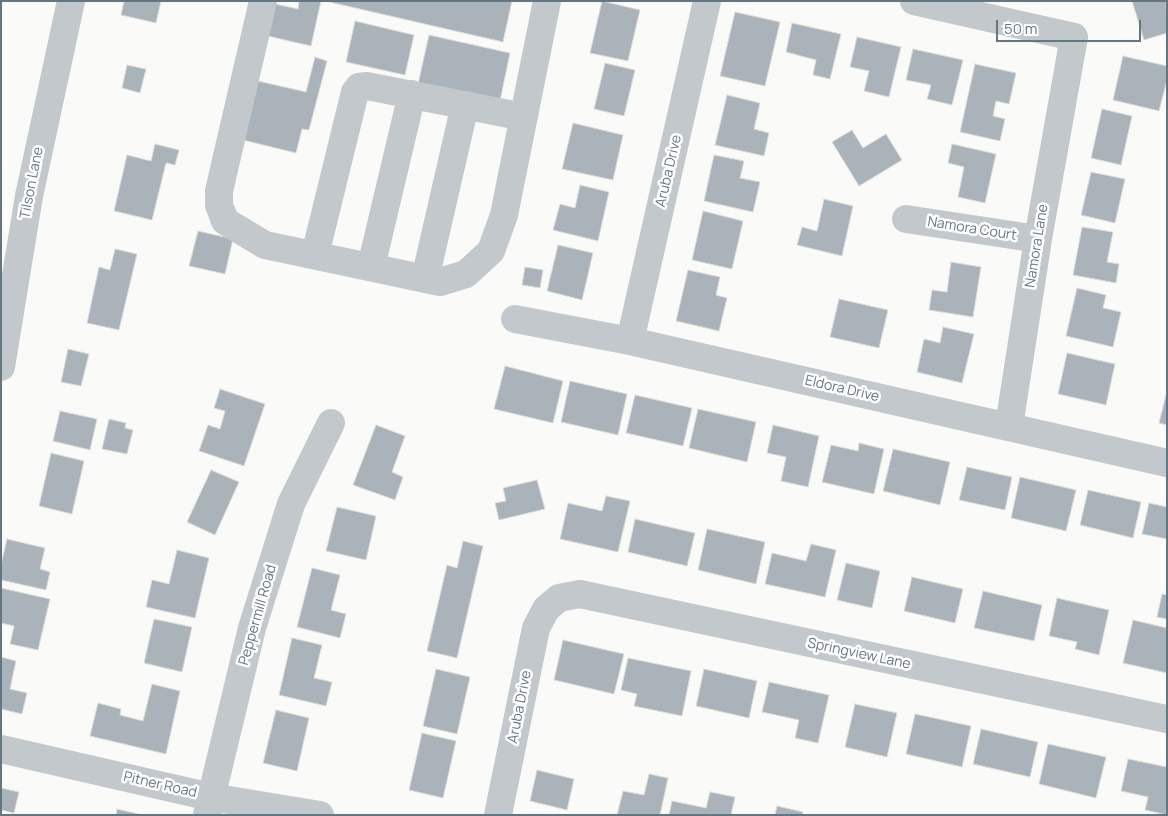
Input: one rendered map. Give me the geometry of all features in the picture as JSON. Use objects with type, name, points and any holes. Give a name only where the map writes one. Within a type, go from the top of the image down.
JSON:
[{"type":"street","name":"Tilson Lane","points":[[1,367],[29,196],[71,1]]},
{"type":"street","points":[[263,1],[219,191],[219,206],[224,221],[266,245],[440,282],[466,274],[490,251],[504,215],[547,1]]},
{"type":"street","name":"Aruba Drive","points":[[630,341],[708,1]]},
{"type":"street","name":"Namora Lane","points":[[914,1],[1074,37],[1038,239],[1009,426]]},
{"type":"street","points":[[315,255],[355,92],[359,87],[366,86],[412,94],[524,117]]},
{"type":"street","points":[[371,267],[412,94]]},
{"type":"street","points":[[425,278],[465,105]]},
{"type":"street","name":"Namora Court","points":[[906,219],[1038,239]]},
{"type":"street","name":"Eldora Drive","points":[[516,319],[630,341],[1167,463]]},
{"type":"street","name":"Peppermill Road","points":[[209,806],[252,628],[291,504],[332,423]]},
{"type":"street","name":"Springview Lane","points":[[552,604],[559,598],[580,594],[1167,719]]},
{"type":"street","name":"Aruba Drive","points":[[498,815],[536,628],[546,609],[552,604]]},
{"type":"street","name":"Pitner Road","points":[[1,749],[209,806],[320,815]]},
{"type":"building","points":[[124,1],[161,1],[156,23],[121,15]]},
{"type":"building","points":[[299,1],[321,1],[311,46],[259,34],[266,2],[298,9]]},
{"type":"building","points":[[325,1],[512,1],[503,42]]},
{"type":"building","points":[[602,1],[640,10],[628,61],[590,53]]},
{"type":"building","points":[[1132,1],[1166,1],[1167,33],[1144,40]]},
{"type":"building","points":[[735,12],[780,22],[765,86],[720,76]]},
{"type":"building","points":[[355,21],[414,35],[405,75],[346,62]]},
{"type":"building","points":[[792,23],[841,34],[830,79],[813,75],[816,60],[786,52]]},
{"type":"building","points":[[429,35],[510,53],[500,101],[418,84]]},
{"type":"building","points":[[857,37],[901,47],[889,97],[864,91],[869,71],[850,67]]},
{"type":"building","points":[[913,49],[963,60],[952,105],[927,99],[931,85],[906,80]]},
{"type":"building","points":[[1123,56],[1167,66],[1167,80],[1159,111],[1113,100]]},
{"type":"building","points":[[315,57],[327,61],[309,130],[302,129],[296,153],[243,140],[258,81],[306,92]]},
{"type":"building","points":[[605,63],[635,70],[624,116],[594,109]]},
{"type":"building","points":[[975,64],[1016,73],[1009,104],[996,101],[993,116],[1005,119],[1000,141],[960,132]]},
{"type":"building","points":[[127,65],[146,69],[140,93],[122,88]]},
{"type":"building","points":[[727,95],[760,103],[754,129],[769,133],[764,156],[715,145]]},
{"type":"building","points":[[1102,109],[1132,116],[1121,165],[1091,158]]},
{"type":"building","points":[[573,123],[623,135],[613,180],[562,169]]},
{"type":"building","points":[[852,130],[863,148],[886,134],[902,160],[859,186],[832,142]]},
{"type":"building","points":[[155,144],[179,150],[175,165],[166,163],[152,220],[114,211],[127,155],[151,161]]},
{"type":"building","points":[[952,144],[996,154],[985,203],[958,197],[964,167],[948,163]]},
{"type":"building","points":[[714,155],[744,161],[740,178],[760,182],[753,212],[704,201]]},
{"type":"building","points":[[1091,172],[1125,179],[1115,223],[1081,215]]},
{"type":"building","points":[[580,185],[609,192],[598,241],[553,230],[560,204],[575,208]]},
{"type":"building","points":[[824,199],[853,206],[842,256],[797,245],[802,227],[817,231]]},
{"type":"building","points":[[703,211],[743,221],[732,269],[692,260]]},
{"type":"building","points":[[1082,227],[1113,232],[1107,262],[1119,264],[1116,283],[1073,275]]},
{"type":"building","points":[[198,231],[233,239],[225,274],[189,266]]},
{"type":"building","points":[[558,245],[593,253],[582,300],[547,291]]},
{"type":"building","points":[[115,249],[137,254],[119,330],[87,323],[99,267],[110,270]]},
{"type":"building","points":[[951,262],[981,267],[973,317],[929,310],[932,290],[947,292]]},
{"type":"building","points":[[525,267],[543,270],[540,288],[522,285]]},
{"type":"building","points":[[688,270],[720,277],[716,295],[727,298],[719,331],[676,321]]},
{"type":"building","points":[[1077,288],[1106,295],[1103,308],[1121,312],[1113,347],[1066,336]]},
{"type":"building","points":[[839,299],[888,310],[879,348],[830,337]]},
{"type":"building","points":[[943,327],[974,334],[962,383],[917,372],[924,339],[940,343]]},
{"type":"building","points":[[68,349],[89,354],[81,386],[61,382]]},
{"type":"building","points":[[1067,353],[1115,364],[1106,405],[1058,394]]},
{"type":"building","points":[[505,366],[563,381],[553,423],[494,409]]},
{"type":"building","points":[[570,381],[627,394],[618,435],[561,422]]},
{"type":"building","points":[[220,389],[265,404],[244,466],[199,451],[208,425],[220,429],[225,411],[214,408]]},
{"type":"building","points":[[635,395],[692,408],[683,446],[626,433]]},
{"type":"building","points":[[1167,395],[1167,425],[1159,423]]},
{"type":"building","points":[[698,409],[756,422],[747,462],[689,448]]},
{"type":"building","points":[[60,411],[97,419],[90,450],[53,441]]},
{"type":"building","points":[[109,419],[126,423],[125,428],[133,430],[127,454],[102,449]]},
{"type":"building","points":[[376,425],[405,436],[392,472],[403,477],[395,500],[353,485]]},
{"type":"building","points":[[773,425],[819,436],[808,487],[781,481],[786,457],[767,453]]},
{"type":"building","points":[[859,443],[884,449],[874,494],[822,482],[831,445],[858,451]]},
{"type":"building","points":[[893,449],[950,462],[940,505],[883,491]]},
{"type":"building","points":[[51,453],[84,461],[72,514],[39,506]]},
{"type":"building","points":[[967,467],[1012,477],[1005,510],[959,500]]},
{"type":"building","points":[[211,470],[239,482],[215,535],[187,522]]},
{"type":"building","points":[[1020,477],[1076,490],[1066,531],[1011,518]]},
{"type":"building","points":[[537,480],[545,509],[499,520],[495,503],[506,501],[503,488]]},
{"type":"building","points":[[1088,490],[1141,502],[1133,538],[1080,525]]},
{"type":"building","points":[[606,496],[630,501],[618,552],[560,539],[568,503],[602,511]]},
{"type":"building","points":[[1149,503],[1167,507],[1167,539],[1142,534]]},
{"type":"building","points":[[337,507],[376,516],[366,560],[326,551]]},
{"type":"building","points":[[635,519],[695,533],[687,566],[628,552]]},
{"type":"building","points":[[707,529],[765,542],[756,584],[698,570]]},
{"type":"building","points":[[7,539],[45,548],[40,569],[50,572],[46,590],[1,580],[1,565]]},
{"type":"building","points":[[463,541],[483,546],[457,658],[427,651],[447,565],[457,568]]},
{"type":"building","points":[[811,544],[836,550],[825,597],[765,584],[772,553],[806,561]]},
{"type":"building","points":[[177,550],[209,558],[195,618],[146,607],[152,580],[169,584]]},
{"type":"building","points":[[846,563],[880,571],[872,608],[837,600]]},
{"type":"building","points":[[312,568],[340,575],[331,610],[346,614],[340,638],[297,627]]},
{"type":"building","points":[[912,577],[963,589],[955,623],[904,611]]},
{"type":"building","points":[[1,588],[50,599],[38,650],[10,644],[14,626],[1,623]]},
{"type":"building","points":[[983,591],[1042,605],[1034,641],[974,628]]},
{"type":"building","points":[[1162,594],[1167,595],[1167,619],[1157,617]]},
{"type":"building","points":[[1057,598],[1109,610],[1099,655],[1075,649],[1077,642],[1049,636]]},
{"type":"building","points":[[154,619],[192,627],[182,672],[144,663]]},
{"type":"building","points":[[1133,620],[1167,628],[1167,673],[1123,663]]},
{"type":"building","points":[[292,638],[322,645],[314,678],[332,682],[326,706],[279,695]]},
{"type":"building","points":[[563,640],[624,654],[614,694],[554,680]]},
{"type":"building","points":[[1,657],[16,661],[10,689],[27,693],[22,714],[1,709]]},
{"type":"building","points":[[628,658],[691,671],[682,716],[634,706],[637,694],[621,690]]},
{"type":"building","points":[[436,669],[470,677],[457,734],[423,726]]},
{"type":"building","points":[[704,669],[757,681],[749,718],[696,706]]},
{"type":"building","points":[[769,682],[829,695],[818,743],[795,738],[799,720],[762,712]]},
{"type":"building","points":[[152,684],[180,691],[166,754],[90,736],[98,703],[121,709],[120,715],[143,721]]},
{"type":"building","points":[[855,704],[897,713],[887,757],[845,747]]},
{"type":"building","points":[[276,710],[309,718],[297,771],[263,763]]},
{"type":"building","points":[[915,714],[971,726],[962,767],[906,754]]},
{"type":"building","points":[[981,729],[1038,742],[1030,777],[973,764]]},
{"type":"building","points":[[422,733],[456,741],[443,798],[409,790]]},
{"type":"building","points":[[1048,744],[1106,757],[1096,798],[1039,784]]},
{"type":"building","points":[[1128,759],[1167,767],[1167,815],[1145,810],[1148,797],[1121,791]]},
{"type":"building","points":[[537,770],[574,779],[567,810],[530,801]]},
{"type":"building","points":[[649,774],[668,778],[660,815],[617,815],[623,791],[644,795]]},
{"type":"building","points":[[1,788],[19,792],[14,813],[1,810]]},
{"type":"building","points":[[710,792],[735,797],[731,815],[669,815],[672,801],[706,808]]},
{"type":"building","points":[[777,806],[803,812],[802,815],[775,815]]},
{"type":"building","points":[[117,809],[143,815],[116,815]]}]
